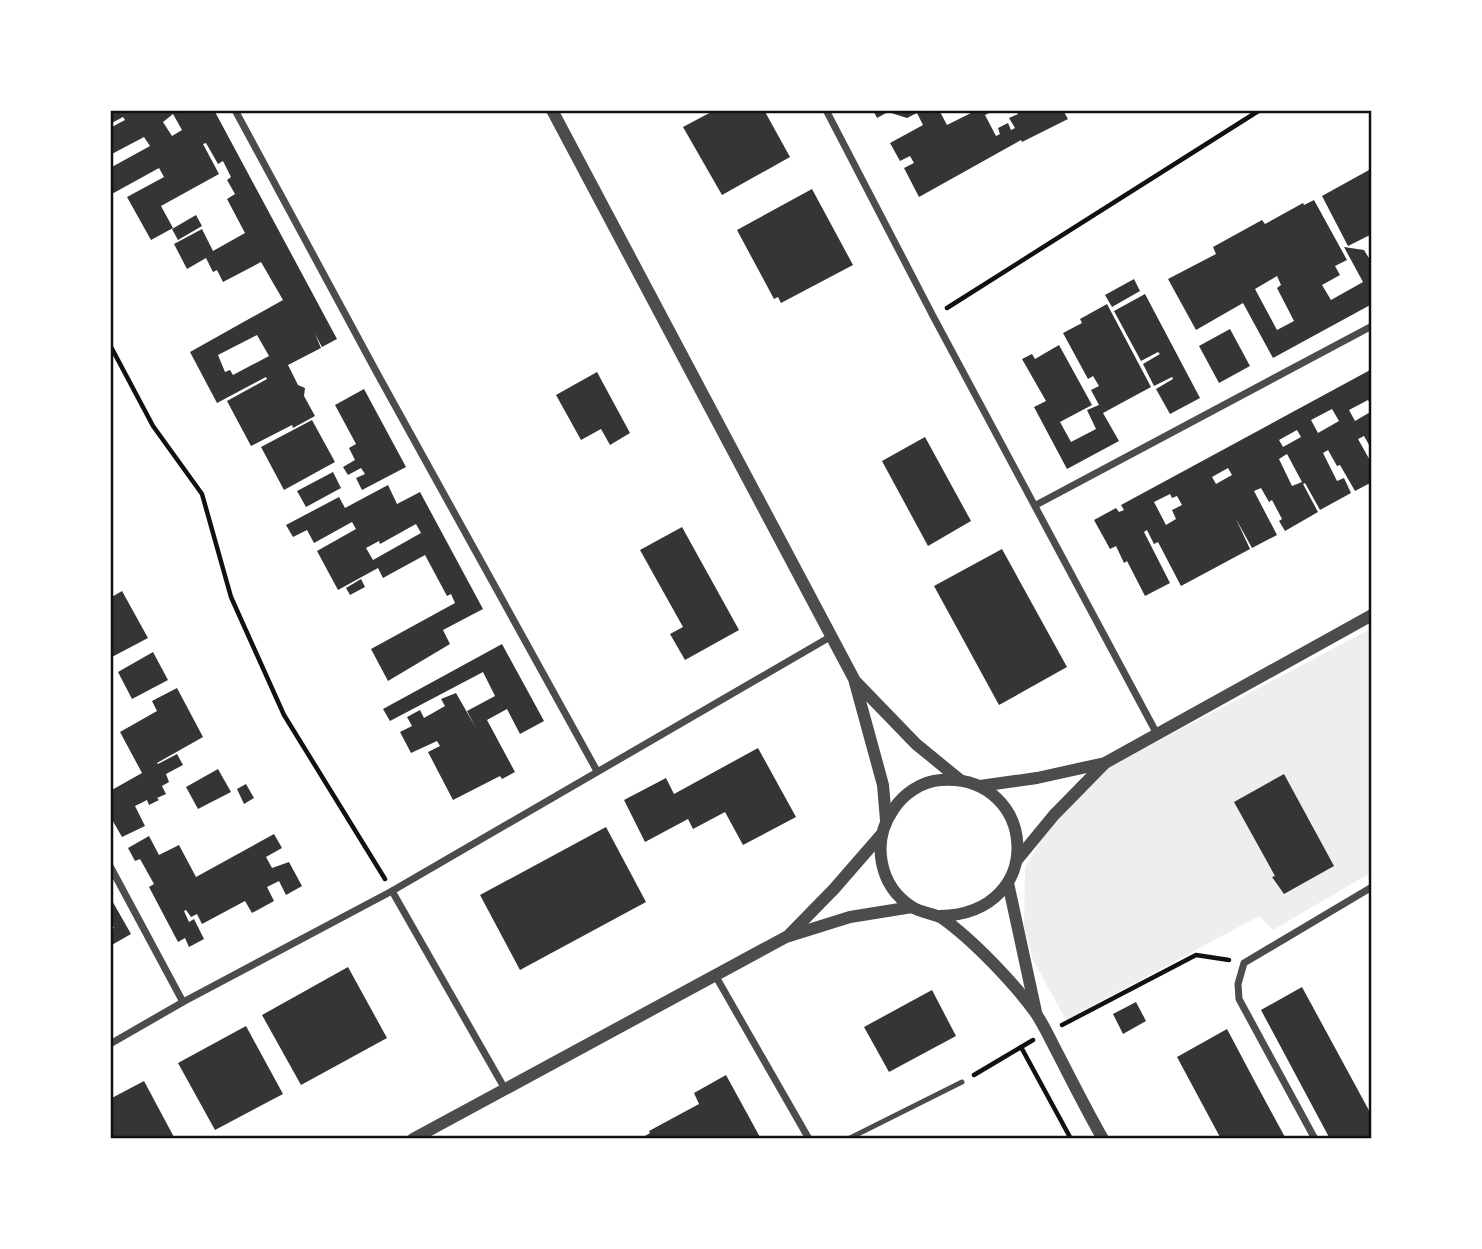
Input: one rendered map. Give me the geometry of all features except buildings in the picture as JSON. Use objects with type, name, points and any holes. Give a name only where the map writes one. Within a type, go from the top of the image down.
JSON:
[{"type":"street","points":[[235,110],[597,771]]},
{"type":"street","points":[[552,110],[854,680],[883,785],[886,820]]},
{"type":"street","points":[[825,110],[1157,734]]},
{"type":"street","points":[[1036,505],[1372,326]]},
{"type":"street","points":[[1017,860],[1017,838],[1010,817],[998,799],[979,786],[960,780],[937,780],[916,787],[898,801],[886,820],[881,835],[880,856],[886,876],[896,893],[912,907],[940,916],[960,916],[979,910],[995,899],[1008,883],[1017,860],[1054,815],[1105,763],[1372,615]]},
{"type":"street","points":[[110,1044],[183,1002],[393,891],[830,638]]},
{"type":"street","points":[[854,680],[916,744],[960,780]]},
{"type":"street","points":[[979,786],[1037,778],[1105,763]]},
{"type":"street","points":[[786,937],[834,889],[881,835]]},
{"type":"street","points":[[110,866],[183,1002]]},
{"type":"street","points":[[1008,883],[1036,1013]]},
{"type":"street","points":[[1315,1139],[1239,999],[1238,984],[1244,962],[1372,887]]},
{"type":"street","points":[[393,891],[505,1089]]},
{"type":"street","points":[[414,1139],[786,937],[850,917],[912,907]]},
{"type":"street","points":[[940,916],[1003,975],[1036,1013],[1103,1139]]},
{"type":"street","points":[[715,975],[809,1139]]},
{"type":"lane","points":[[848,1139],[962,1082]]},
{"type":"path","points":[[933,316],[1260,110]]},
{"type":"path","points":[[110,345],[153,426],[202,494],[231,597],[285,715],[393,891]]},
{"type":"path","points":[[962,1082],[1047,1033],[1196,956],[1244,962]]},
{"type":"path","points":[[1021,1047],[1071,1139]]},
{"type":"shaded area","points":[[1372,628],[1372,872],[1273,930],[1259,916],[1066,1020],[1033,960],[1024,926],[1025,867],[1053,821],[1098,773]]}]
